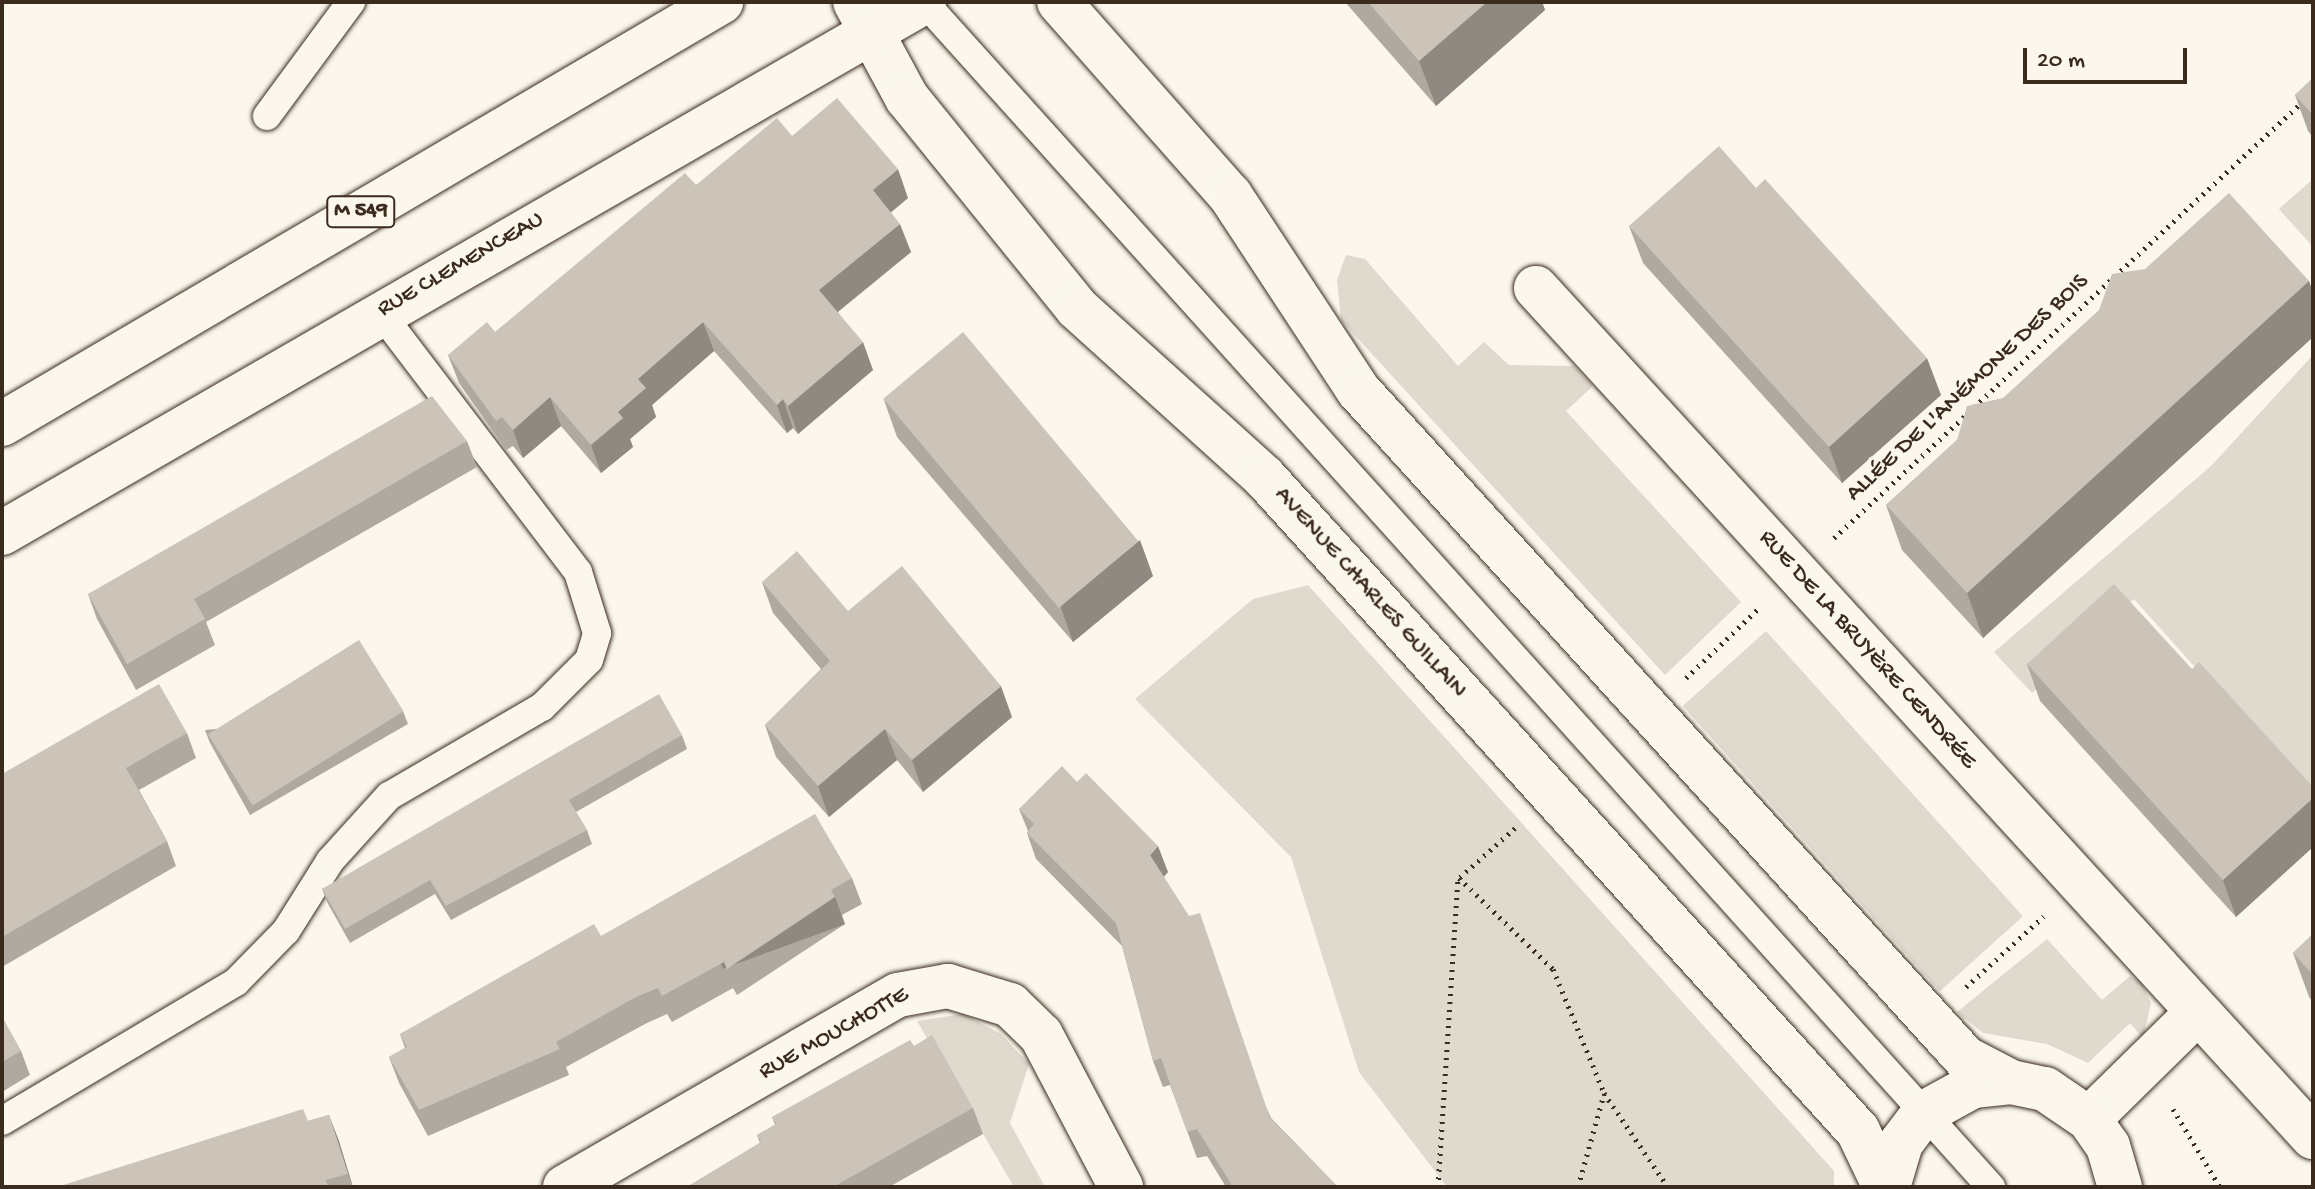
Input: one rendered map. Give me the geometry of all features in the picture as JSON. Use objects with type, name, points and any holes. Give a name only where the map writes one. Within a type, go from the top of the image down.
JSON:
[{"type":"street","name":"M 549","points":[[2,424],[721,2]]},
{"type":"street","name":"RUE CLEMENCEAU","points":[[2,533],[380,312],[861,17],[924,2]]},
{"type":"street","points":[[1059,2],[1230,195],[1358,390],[1965,1058],[2011,1082],[2045,1089],[2089,1119],[2108,1146],[2120,1187]]},
{"type":"street","name":"AVENUE CHARLES GUILLAIN","points":[[861,17],[907,98],[1077,308],[1264,477],[1858,1131],[1886,1187]]},
{"type":"street","name":"RUE DE LA BRUYÈRE CENDRÉE","points":[[1536,288],[2313,1137]]},
{"type":"street","name":"RUE MOUCHOTTE","points":[[565,1187],[898,995],[948,986],[989,995],[1033,1027],[1121,1187]]},
{"type":"street","points":[[2089,1119],[2197,1013]]},
{"type":"street","points":[[1886,1187],[1901,1143],[1924,1113],[1973,1086],[2011,1082]]},
{"type":"lane","points":[[267,116],[351,2]]},
{"type":"lane","points":[[924,2],[1991,1187]]},
{"type":"lane","points":[[2,1121],[236,982],[269,951],[330,861],[389,796],[542,707],[589,660],[597,633],[578,572],[380,312]]},
{"type":"path","name":"ALLÉE DE L'ANÉMONE DES BOIS","points":[[1650,712],[2313,92]]},
{"type":"path","points":[[1438,1187],[1459,878],[1553,795]]},
{"type":"path","points":[[1459,878],[1553,969],[1604,1093],[1668,1187]]},
{"type":"path","points":[[2146,1063],[2220,1187]]},
{"type":"path","points":[[1578,1187],[1604,1093]]},
{"type":"shaded area","points":[[2313,179],[2313,247],[2279,209]]},
{"type":"shaded area","points":[[1346,255],[1365,259],[1458,366],[1484,342],[1509,365],[1574,366],[1593,386],[1566,411],[1741,602],[1665,675],[1341,320],[1337,280]]},
{"type":"shaded area","points":[[2313,355],[2313,799],[2134,599],[2032,693],[1994,652],[2211,466]]},
{"type":"shaded area","points":[[1308,585],[1834,1171],[1834,1187],[1447,1187],[1359,1072],[1291,857],[1135,699],[1253,599]]},
{"type":"shaded area","points":[[1766,631],[2023,916],[1940,991],[1683,706]]},
{"type":"shaded area","points":[[2047,939],[2102,1000],[2130,976],[2141,982],[2151,1003],[2143,1038],[2130,1023],[2088,1063],[2047,1044],[1983,1033],[1957,1012]]},
{"type":"shaded area","points":[[963,1014],[1001,1034],[1029,1064],[1010,1123],[1045,1187],[1014,1187],[917,1021]]},
{"type":"building","points":[[1368,2],[1487,2],[1419,61]]},
{"type":"building","points":[[2313,78],[2313,115],[2295,95]]},
{"type":"building","points":[[837,98],[898,169],[873,190],[900,224],[819,290],[863,342],[788,406],[783,399],[777,405],[703,322],[638,379],[646,388],[618,412],[623,418],[591,445],[550,397],[513,430],[502,417],[496,421],[448,355],[487,322],[495,332],[685,173],[696,185],[777,118],[792,136]]},
{"type":"building","points":[[1719,146],[1756,188],[1765,179],[1927,358],[1829,447],[1629,226]]},
{"type":"building","points":[[2229,193],[2309,281],[1967,593],[1886,505],[1957,440],[1967,406],[2003,398],[2099,310],[2112,274],[2145,269]]},
{"type":"building","points":[[963,332],[1138,541],[1059,608],[883,399]]},
{"type":"building","points":[[432,396],[467,441],[194,599],[205,619],[127,664],[88,594]]},
{"type":"building","points":[[797,551],[848,611],[902,566],[1001,686],[912,760],[885,729],[818,786],[765,725],[830,661],[762,582]]},
{"type":"building","points":[[2114,584],[2192,669],[2199,662],[2313,787],[2313,798],[2223,880],[2027,664]]},
{"type":"building","points":[[359,640],[404,711],[253,806],[208,734]]},
{"type":"building","points":[[159,684],[187,733],[126,768],[167,841],[2,937],[2,774]]},
{"type":"building","points":[[659,694],[682,735],[569,800],[587,830],[446,906],[430,880],[345,929],[322,889]]},
{"type":"building","points":[[1062,766],[1077,782],[1086,773],[1158,846],[1150,855],[1189,916],[1200,913],[1270,1118],[1338,1187],[1233,1187],[1197,1129],[1187,1132],[1161,1058],[1153,1061],[1116,923],[1027,833],[1034,824],[1019,809]]},
{"type":"building","points":[[815,814],[852,878],[831,890],[835,897],[727,969],[724,962],[662,996],[658,988],[636,997],[556,1042],[560,1049],[419,1110],[389,1057],[407,1047],[400,1034],[594,924],[601,936]]},
{"type":"building","points":[[2313,934],[2313,975],[2293,953]]},
{"type":"building","points":[[2,1017],[21,1051],[2,1062]]},
{"type":"building","points":[[932,1035],[973,1108],[833,1187],[687,1187],[761,1142],[757,1135],[776,1124],[772,1117],[910,1040],[914,1046]]},
{"type":"building","points":[[303,1109],[308,1121],[329,1115],[348,1174],[326,1180],[328,1187],[57,1187]]}]
